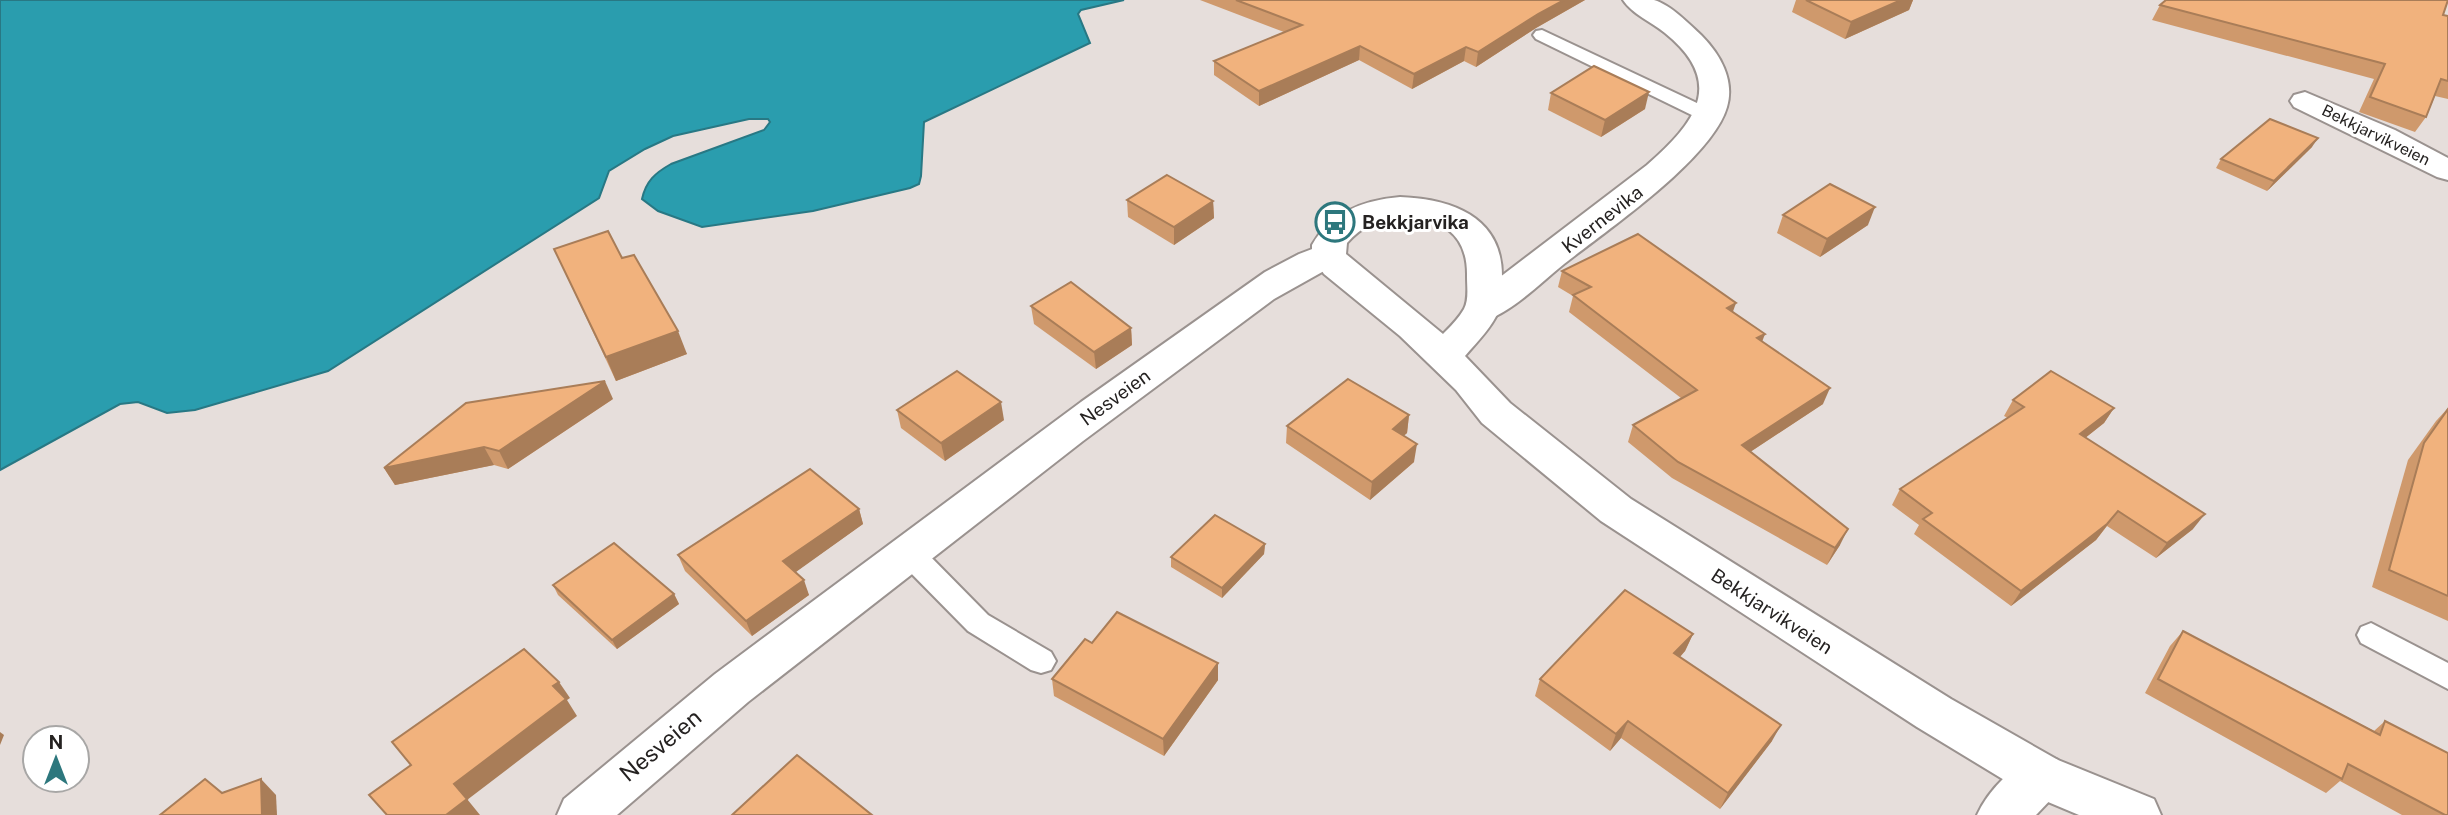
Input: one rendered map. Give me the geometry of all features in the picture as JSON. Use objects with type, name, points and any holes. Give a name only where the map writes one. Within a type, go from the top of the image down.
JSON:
[{"type":"street","points":[[1636,0],[1676,28],[1699,51],[1709,67],[1715,94],[1709,117]]},
{"type":"street","name":"Bekkjarvikveien","points":[[2305,101],[2448,170]]},
{"type":"street","name":"Kvernevika","points":[[1483,308],[1539,268],[1652,179],[1686,146],[1709,117]]},
{"type":"street","points":[[1328,254],[1328,243],[1334,235],[1380,208],[1406,207],[1434,211],[1462,222],[1474,231],[1481,242],[1485,267],[1483,308],[1445,356]]},
{"type":"street","name":"Bekkjarvikveien","points":[[1328,254],[1336,266],[1445,356],[1496,413],[1616,510],[1819,642],[2041,776],[2136,815]]},
{"type":"street","name":"Nesveien","points":[[582,815],[642,759],[739,679],[910,554],[1093,412],[1281,278],[1303,264],[1328,254]]},
{"type":"street","points":[[2002,815],[2041,776]]},
{"type":"lane","points":[[1542,35],[1709,117]]},
{"type":"lane","points":[[910,554],[978,623],[1041,660]]},
{"type":"lane","points":[[2371,635],[2448,677]]},
{"type":"water","points":[[0,0],[1124,0],[1081,10],[1078,14],[1090,43],[924,122],[921,176],[919,184],[910,188],[813,211],[702,227],[658,211],[642,199],[649,182],[671,164],[764,130],[770,122],[768,119],[749,119],[673,136],[609,171],[599,198],[328,371],[195,410],[167,413],[138,402],[120,404],[0,470]]},
{"type":"building","points":[[1236,0],[1564,0],[1478,52],[1466,47],[1414,74],[1360,46],[1259,91],[1214,61],[1302,25]]},
{"type":"building","points":[[1806,0],[1901,0],[1851,22]]},
{"type":"building","points":[[2166,0],[2448,0],[2443,15],[2448,16],[2448,81],[2441,79],[2426,117],[2370,97],[2385,64],[2160,5]]},
{"type":"building","points":[[1594,66],[1649,92],[1605,120],[1551,93]]},
{"type":"building","points":[[2270,119],[2318,138],[2274,181],[2221,159]]},
{"type":"building","points":[[1167,175],[1213,201],[1174,227],[1127,200]]},
{"type":"building","points":[[1830,184],[1875,207],[1827,239],[1783,215]]},
{"type":"building","points":[[608,231],[622,258],[634,255],[678,331],[606,357],[554,249]]},
{"type":"building","points":[[1638,234],[1736,303],[1727,308],[1765,334],[1757,338],[1830,388],[1742,445],[1848,529],[1835,548],[1678,462],[1633,425],[1697,390],[1573,295],[1591,287],[1562,271]]},
{"type":"building","points":[[1071,282],[1131,328],[1094,352],[1031,306]]},
{"type":"building","points":[[957,371],[1001,402],[941,443],[897,410]]},
{"type":"building","points":[[2051,371],[2114,408],[2080,434],[2205,514],[2167,543],[2118,511],[2107,524],[2021,591],[1923,519],[1932,513],[1900,489],[2024,407],[2013,400]]},
{"type":"building","points":[[1348,379],[1409,415],[1393,429],[1417,444],[1372,482],[1287,426]]},
{"type":"building","points":[[605,381],[499,451],[484,447],[384,468],[466,403]]},
{"type":"building","points":[[2448,409],[2448,596],[2389,570],[2424,443]]},
{"type":"building","points":[[810,469],[859,509],[783,561],[804,580],[746,621],[678,555]]},
{"type":"building","points":[[1215,515],[1265,544],[1222,588],[1171,557]]},
{"type":"building","points":[[614,543],[674,594],[612,640],[553,585]]},
{"type":"building","points":[[1625,590],[1693,634],[1674,653],[1781,725],[1728,793],[1628,721],[1616,734],[1540,679]]},
{"type":"building","points":[[1117,612],[1218,663],[1163,739],[1052,679],[1085,639],[1092,643]]},
{"type":"building","points":[[2183,631],[2380,735],[2385,721],[2448,753],[2448,815],[2348,764],[2342,779],[2158,679]]},
{"type":"building","points":[[524,649],[559,682],[553,686],[566,699],[454,784],[467,799],[446,815],[387,815],[369,795],[411,765],[392,742]]},
{"type":"building","points":[[797,755],[872,815],[732,815]]},
{"type":"building","points":[[205,779],[222,793],[261,779],[262,815],[160,815]]},
{"type":"place","name":"Bekkjarvika","points":[[1335,222]]}]
